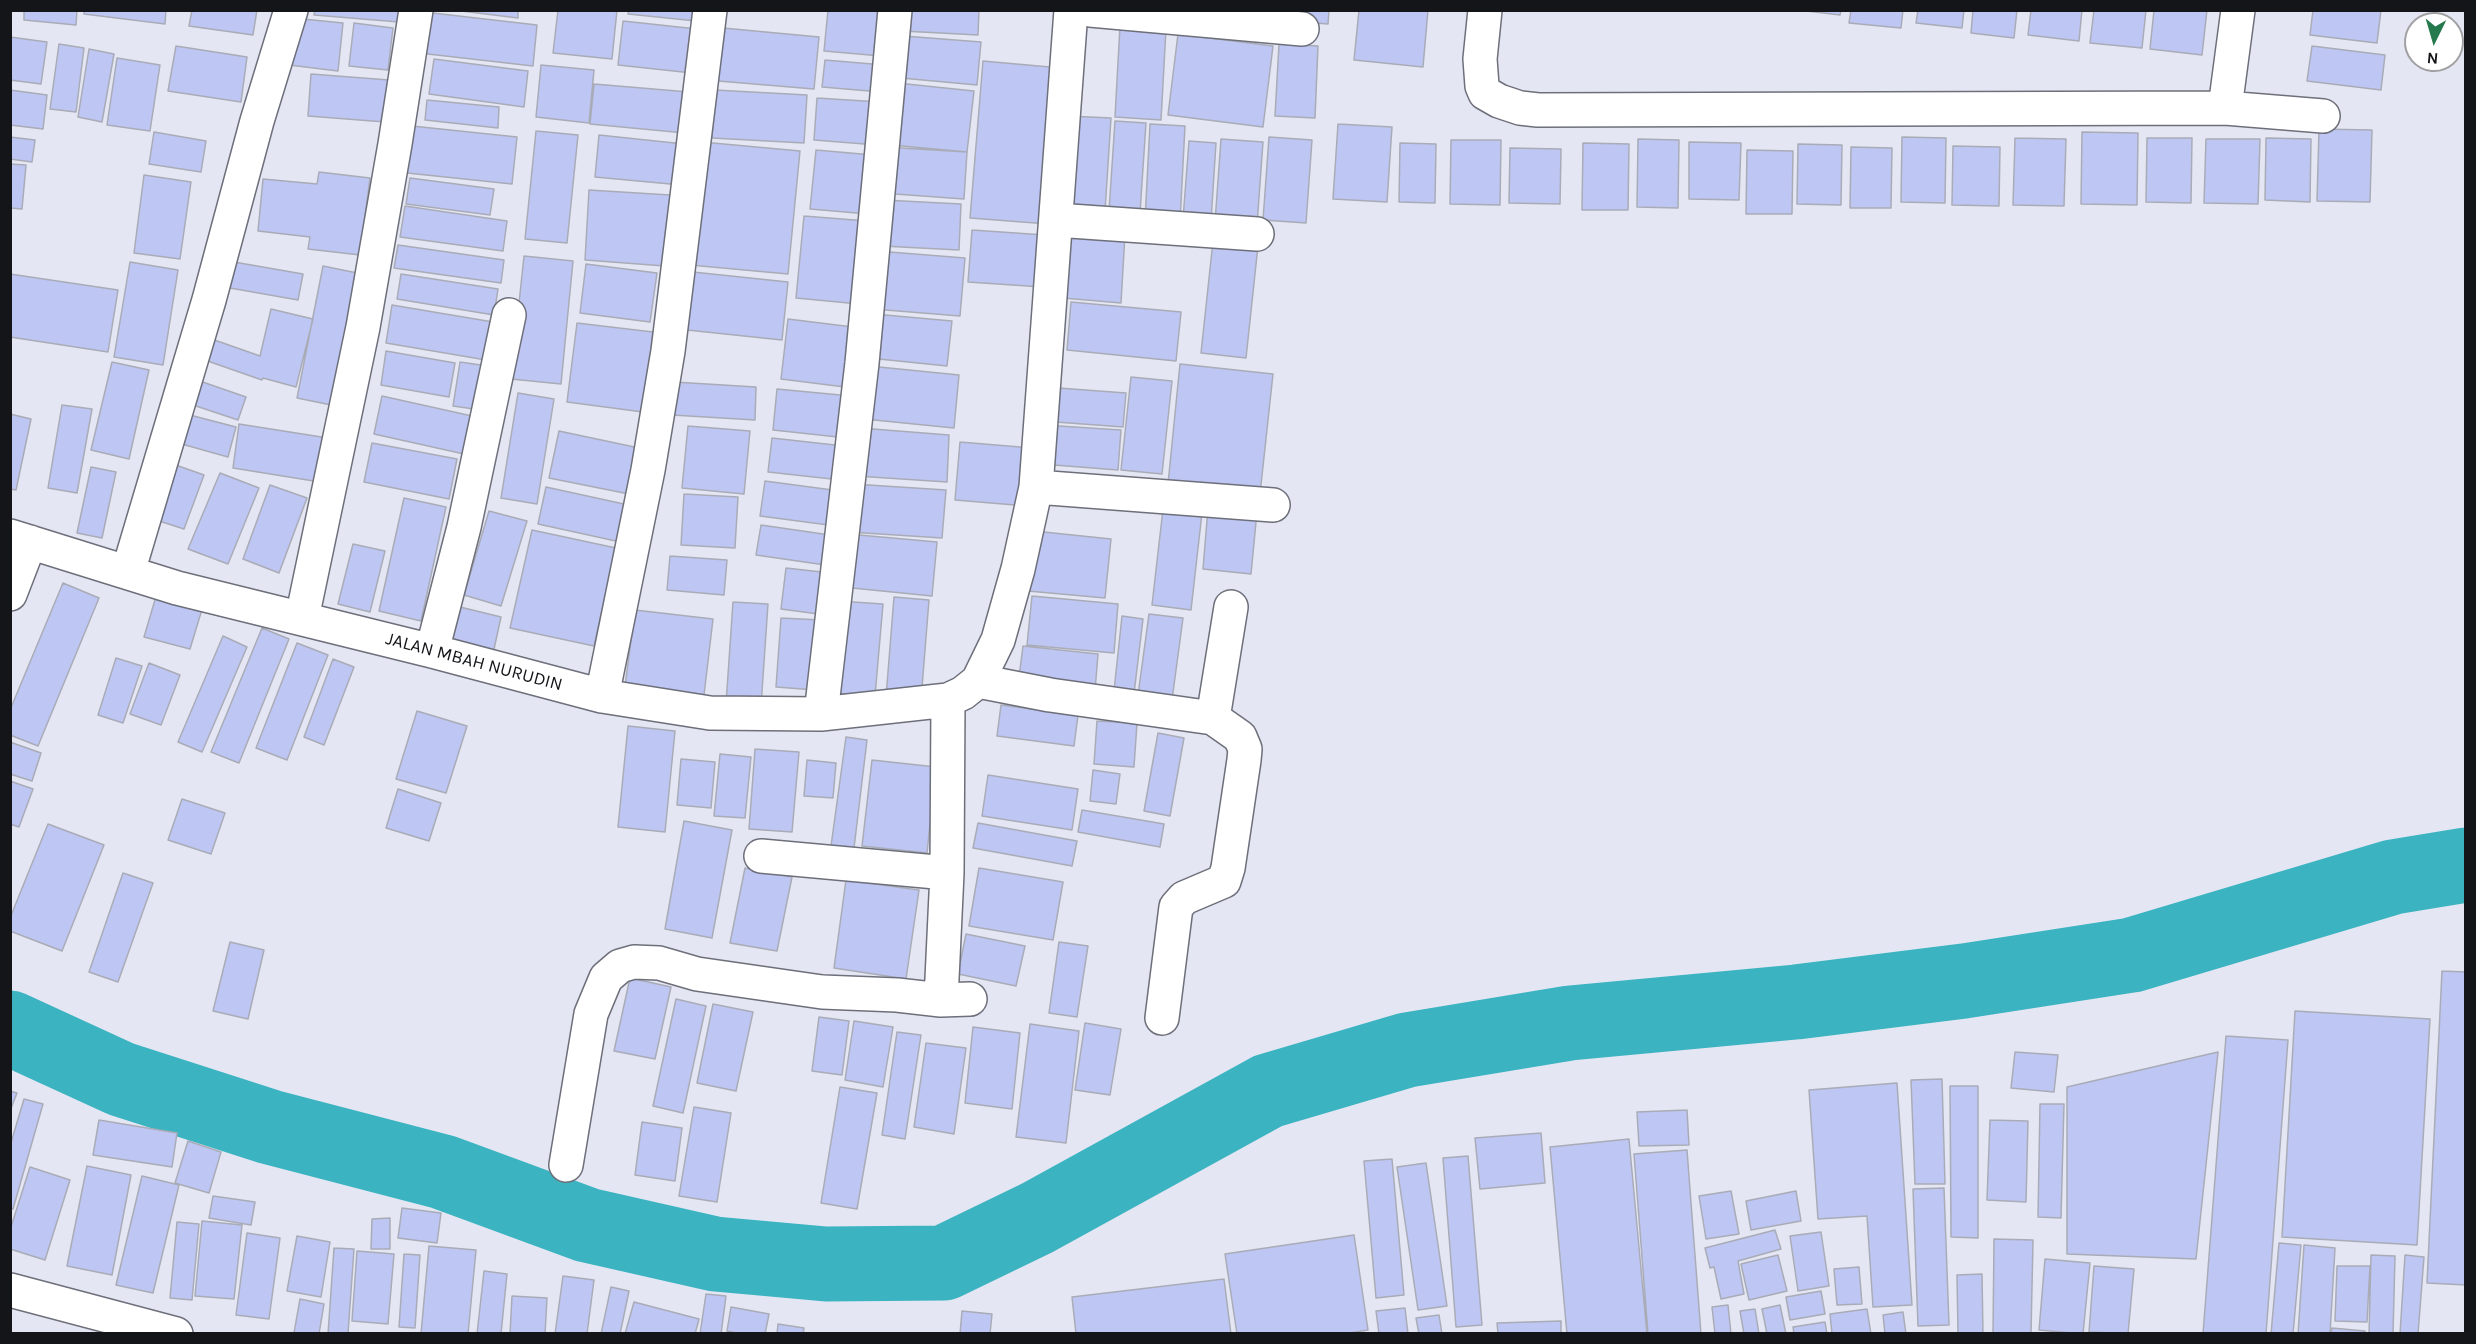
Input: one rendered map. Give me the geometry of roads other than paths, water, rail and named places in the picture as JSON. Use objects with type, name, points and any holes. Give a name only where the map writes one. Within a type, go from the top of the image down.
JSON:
[{"type":"street","points":[[128,572],[209,300],[257,122],[291,10]]},
{"type":"street","points":[[302,618],[363,327],[416,10]]},
{"type":"street","points":[[602,696],[648,470],[668,351],[710,10]]},
{"type":"street","points":[[821,714],[862,363],[895,10]]},
{"type":"street","points":[[566,1165],[591,1014],[606,978],[620,966],[634,962],[659,963],[697,974],[822,992],[897,994],[956,999],[948,873],[948,700],[978,681],[998,640],[1018,568],[1036,487],[1071,10]]},
{"type":"street","points":[[1090,10],[1302,29]]},
{"type":"street","points":[[1485,10],[1480,59],[1482,86],[1485,93],[1498,101],[1529,109],[2225,108],[2323,116]]},
{"type":"street","points":[[2225,108],[2238,10]]},
{"type":"street","points":[[1056,220],[1257,234]]},
{"type":"street","points":[[432,651],[464,527],[509,315]]},
{"type":"street","points":[[1036,487],[1274,505]]},
{"type":"street","points":[[10,594],[20,539]]},
{"type":"street","name":"JALAN MBAH NURUDIN","points":[[20,539],[177,588],[602,696],[711,713],[821,714],[948,700]]},
{"type":"street","points":[[1213,718],[1231,607]]},
{"type":"street","points":[[978,681],[1050,695],[1213,718],[1240,737],[1245,749],[1228,868],[1224,881],[1184,898],[1176,907],[1162,1018]]},
{"type":"street","points":[[761,856],[948,873]]},
{"type":"street","points":[[10,1290],[176,1334]]},
{"type":"waterway","points":[[10,1028],[121,1079],[270,1127],[443,1172],[587,1225],[715,1254],[826,1264],[944,1263],[1037,1218],[1268,1091],[1407,1050],[1570,1023],[1796,1002],[1964,981],[2132,955],[2393,877],[2466,865]]}]
